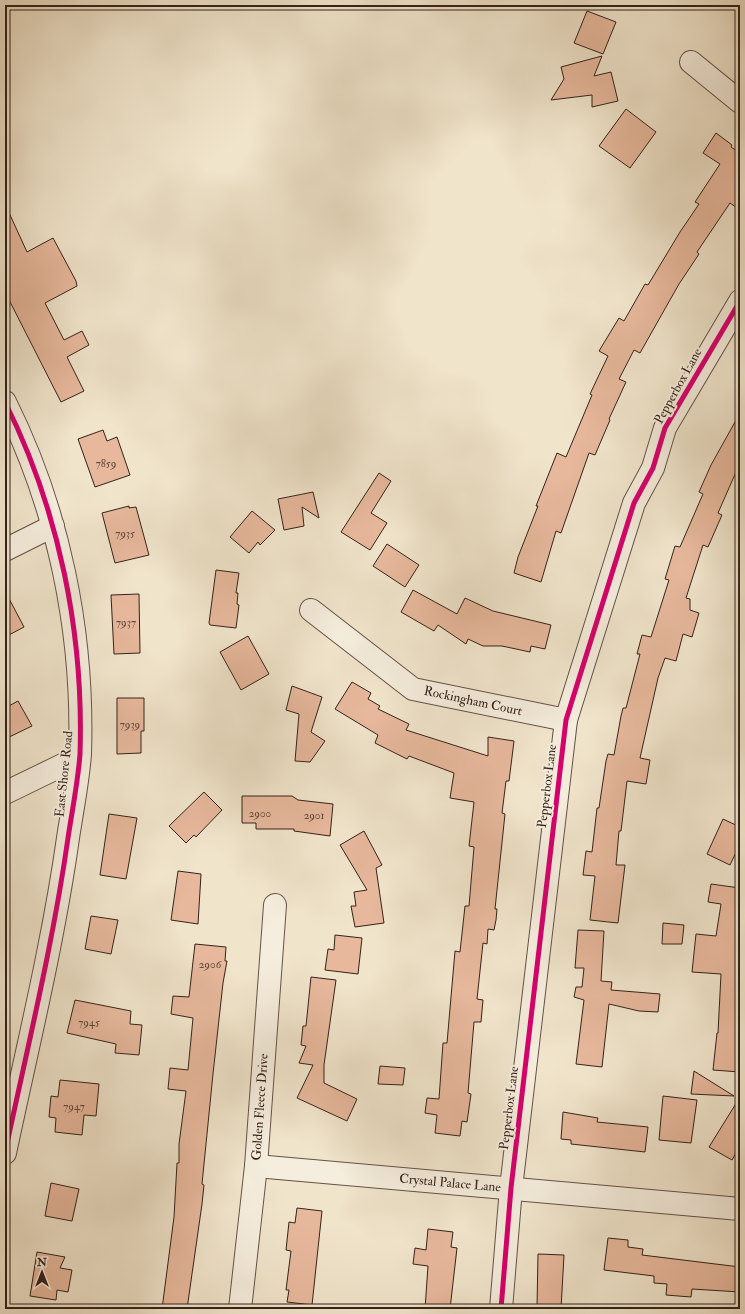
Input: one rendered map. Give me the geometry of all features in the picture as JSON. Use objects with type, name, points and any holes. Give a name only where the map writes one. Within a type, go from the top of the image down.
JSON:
[{"type":"street","points":[[691,62],[740,102]]},
{"type":"street","name":"Pepperbox Lane","points":[[501,1309],[511,1188],[566,720],[634,503],[653,468],[665,428],[740,301]]},
{"type":"street","name":"East Shore Road","points":[[5,402],[22,435],[53,526],[70,598],[78,660],[80,708],[80,757],[61,886],[5,1153]]},
{"type":"street","points":[[5,550],[53,526]]},
{"type":"street","name":"Rockingham Court","points":[[310,610],[413,688],[566,720]]},
{"type":"street","points":[[5,793],[80,757]]},
{"type":"street","name":"Golden Fleece Drive","points":[[240,1309],[256,1166],[276,905]]},
{"type":"street","name":"Crystal Palace Lane","points":[[256,1166],[740,1209]]},
{"type":"building","points":[[587,11],[616,22],[603,54],[574,43]]},
{"type":"building","points":[[602,56],[594,76],[611,72],[618,101],[592,107],[592,95],[551,100],[564,79],[561,67]]},
{"type":"building","points":[[626,109],[656,132],[630,168],[599,146]]},
{"type":"building","points":[[716,133],[740,153],[740,210],[730,203],[697,252],[699,254],[679,284],[640,353],[634,350],[619,379],[626,382],[595,455],[589,453],[561,533],[556,531],[541,582],[514,573],[518,557],[538,506],[536,506],[557,453],[566,457],[592,395],[590,394],[608,356],[599,351],[619,318],[624,321],[645,284],[648,285],[699,204],[695,202],[720,164],[703,153]]},
{"type":"building","points":[[5,204],[27,252],[53,238],[76,281],[77,286],[45,303],[64,340],[82,331],[89,345],[67,357],[84,391],[61,402],[5,292]]},
{"type":"building","points":[[740,413],[740,463],[718,513],[722,515],[708,547],[703,545],[686,598],[690,599],[690,610],[699,613],[692,637],[683,634],[676,661],[665,658],[658,678],[640,758],[650,760],[646,784],[627,781],[621,831],[619,831],[616,865],[625,865],[618,923],[590,920],[595,876],[583,875],[586,851],[592,852],[597,808],[599,808],[606,761],[608,754],[614,755],[623,708],[626,708],[640,654],[637,654],[642,635],[651,637],[669,580],[665,579],[675,546],[680,547],[703,494],[699,492],[711,465]]},
{"type":"building","points":[[103,430],[107,441],[117,437],[130,475],[95,487],[78,439]]},
{"type":"building","points":[[379,473],[391,481],[371,513],[387,523],[370,550],[341,532]]},
{"type":"building","points":[[313,492],[319,518],[302,507],[304,526],[284,530],[278,499]]},
{"type":"building","points":[[129,506],[129,508],[136,507],[149,555],[115,563],[102,513]]},
{"type":"building","points":[[252,511],[275,530],[260,545],[258,542],[249,553],[230,537]]},
{"type":"building","points":[[387,544],[419,565],[405,587],[373,566]]},
{"type":"building","points":[[216,570],[239,573],[236,593],[238,593],[237,604],[239,605],[236,628],[210,625],[209,623]]},
{"type":"building","points":[[413,590],[457,614],[465,598],[493,611],[551,625],[545,649],[531,646],[530,652],[502,646],[483,646],[468,639],[466,644],[438,625],[434,631],[401,612]]},
{"type":"building","points":[[5,591],[24,627],[5,637]]},
{"type":"building","points":[[139,594],[140,653],[114,654],[111,595]]},
{"type":"building","points":[[248,636],[269,674],[241,690],[220,652]]},
{"type":"building","points":[[352,682],[371,693],[368,699],[380,706],[378,709],[409,724],[406,730],[488,756],[488,737],[514,741],[509,781],[506,781],[502,813],[505,814],[495,909],[497,909],[496,920],[494,930],[488,929],[487,944],[483,943],[477,999],[483,1000],[481,1022],[474,1022],[468,1093],[471,1094],[467,1122],[462,1121],[460,1136],[435,1133],[437,1115],[425,1113],[427,1098],[439,1099],[443,1043],[447,1043],[455,951],[460,952],[465,906],[469,906],[474,847],[469,846],[474,802],[450,798],[454,773],[409,756],[407,759],[375,743],[378,735],[335,709]]},
{"type":"building","points":[[292,686],[322,697],[311,732],[325,741],[310,762],[295,761],[299,714],[286,710]]},
{"type":"building","points":[[117,698],[144,698],[144,731],[141,731],[141,753],[117,754]]},
{"type":"building","points":[[18,701],[32,726],[5,739],[5,708]]},
{"type":"building","points":[[204,792],[222,810],[196,837],[194,835],[186,843],[169,826]]},
{"type":"building","points":[[242,796],[292,796],[298,800],[333,804],[330,836],[294,831],[294,829],[256,829],[256,823],[242,823]]},
{"type":"building","points":[[109,814],[137,818],[126,879],[100,875]]},
{"type":"building","points":[[723,819],[740,827],[740,844],[730,865],[707,854]]},
{"type":"building","points":[[364,831],[382,865],[376,868],[384,923],[355,927],[351,906],[356,906],[354,892],[367,890],[340,845]]},
{"type":"building","points":[[178,871],[201,874],[198,924],[171,920]]},
{"type":"building","points":[[711,884],[740,888],[740,1072],[713,1070],[718,1033],[721,974],[692,972],[696,934],[716,936],[721,904],[708,902]]},
{"type":"building","points":[[91,916],[118,920],[111,954],[85,949]]},
{"type":"building","points":[[663,923],[684,925],[682,944],[662,944]]},
{"type":"building","points":[[578,930],[604,931],[601,981],[612,982],[611,990],[660,994],[658,1012],[639,1011],[609,1004],[602,1067],[576,1064],[584,1000],[574,997],[576,987],[582,987],[584,968],[575,968]]},
{"type":"building","points":[[335,935],[362,938],[358,974],[325,970],[328,949],[334,950]]},
{"type":"building","points":[[195,944],[226,947],[225,961],[227,961],[223,983],[213,1074],[202,1184],[204,1185],[202,1204],[187,1309],[162,1309],[174,1217],[177,1163],[179,1163],[179,1144],[186,1091],[168,1089],[170,1068],[188,1070],[193,1018],[171,1014],[173,996],[189,997]]},
{"type":"building","points":[[311,977],[336,980],[324,1065],[324,1083],[357,1099],[347,1121],[297,1098],[313,1065],[299,1063],[306,1046],[301,1045],[303,1026],[306,1026]]},
{"type":"building","points":[[75,1000],[131,1011],[130,1024],[142,1025],[139,1055],[115,1053],[116,1044],[67,1033]]},
{"type":"building","points":[[380,1066],[405,1068],[403,1085],[378,1084]]},
{"type":"building","points":[[694,1071],[734,1096],[691,1094]]},
{"type":"building","points":[[60,1080],[99,1084],[96,1116],[84,1115],[82,1135],[55,1132],[56,1118],[49,1117],[51,1096],[58,1097]]},
{"type":"building","points":[[663,1096],[697,1100],[691,1143],[659,1140]]},
{"type":"building","points":[[740,1097],[740,1146],[732,1160],[709,1147]]},
{"type":"building","points":[[563,1112],[598,1118],[597,1122],[648,1127],[645,1152],[571,1144],[571,1140],[561,1139]]},
{"type":"building","points":[[51,1183],[79,1189],[72,1221],[45,1216]]},
{"type":"building","points":[[297,1208],[322,1211],[312,1305],[287,1302],[289,1290],[286,1290],[291,1251],[286,1250],[289,1222],[295,1223]]},
{"type":"building","points":[[428,1229],[453,1232],[451,1247],[457,1248],[450,1309],[425,1309],[428,1266],[413,1264],[415,1248],[426,1250]]},
{"type":"building","points":[[608,1238],[628,1240],[628,1247],[643,1249],[642,1255],[740,1267],[740,1292],[692,1289],[691,1297],[666,1295],[667,1284],[654,1283],[654,1276],[604,1270]]},
{"type":"building","points":[[37,1252],[65,1257],[60,1268],[72,1270],[68,1292],[57,1290],[56,1300],[30,1296]]},
{"type":"building","points":[[538,1254],[564,1255],[561,1309],[537,1308]]},
{"type":"cycle path","points":[[501,1309],[511,1188],[566,720],[634,503],[653,468],[665,428],[740,301]]},
{"type":"cycle path","points":[[5,402],[24,443],[54,529],[72,618],[78,663],[80,709],[79,765],[62,878],[39,996],[5,1153]]}]
